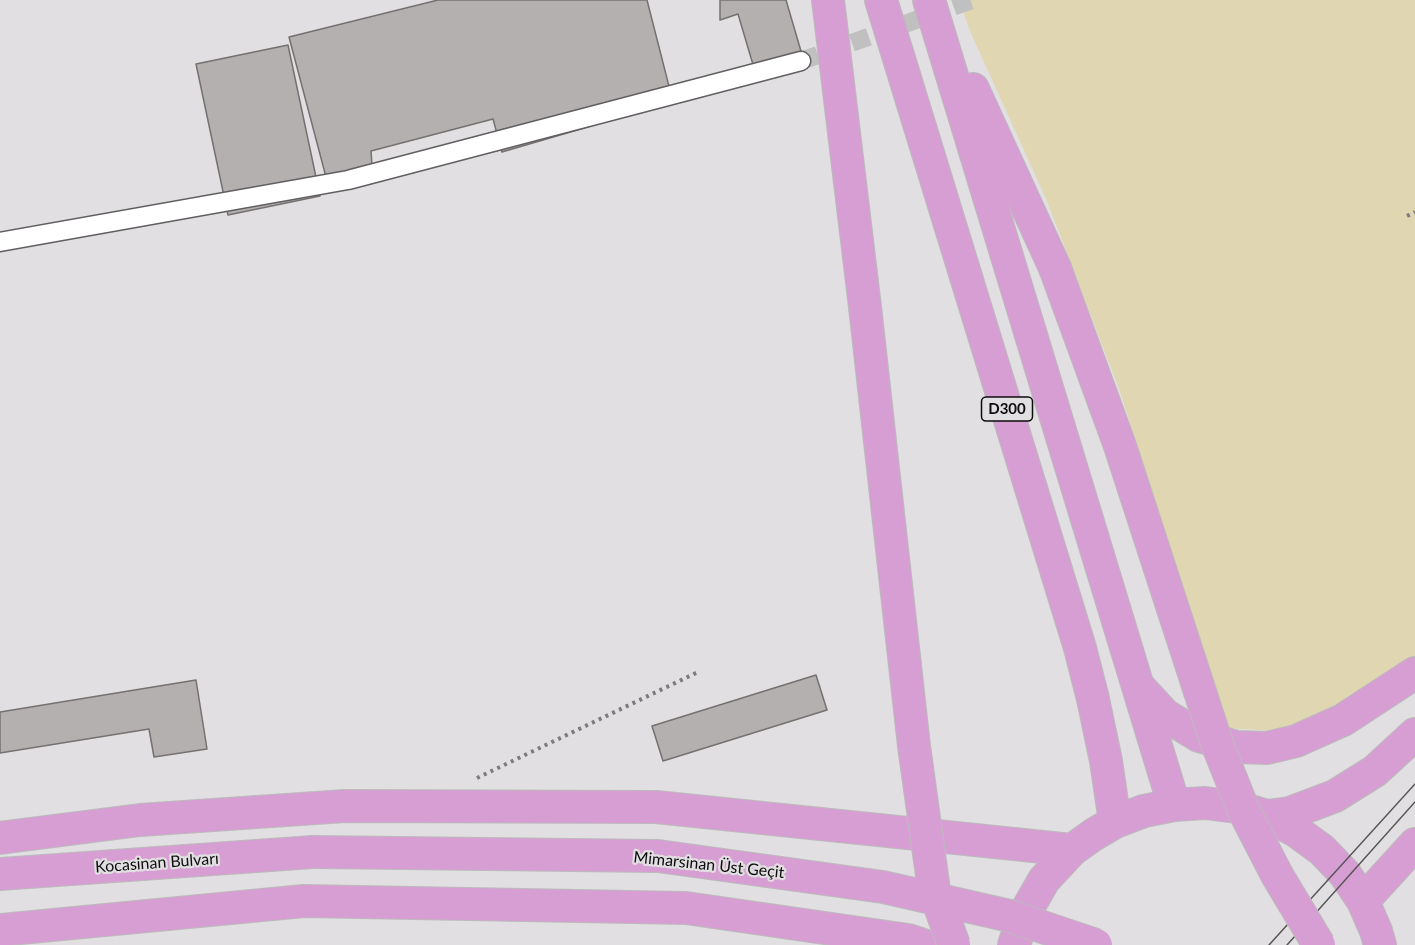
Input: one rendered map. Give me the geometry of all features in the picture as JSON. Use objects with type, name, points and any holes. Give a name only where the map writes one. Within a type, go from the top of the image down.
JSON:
[{"type":"highway","points":[[828,0],[914,746],[934,890],[954,945]]},
{"type":"highway","name":"D300","points":[[881,0],[1080,648],[1106,761],[1115,822]]},
{"type":"highway","name":"D300","points":[[930,0],[1055,268],[1120,446],[1216,741],[1244,811],[1277,875],[1319,945]]},
{"type":"highway","name":"D300","points":[[930,0],[1174,805]]},
{"type":"highway","points":[[1138,686],[1165,715],[1199,735],[1237,747],[1267,748],[1296,741],[1343,720],[1415,673]]},
{"type":"highway","points":[[1267,816],[1290,813],[1313,806],[1345,790],[1375,771],[1415,734]]},
{"type":"highway","points":[[1014,945],[1024,915],[1044,880],[1072,850],[1115,822],[1144,811],[1174,805],[1205,803],[1237,807],[1267,816],[1296,831],[1322,850],[1345,874],[1363,901],[1380,945]]},
{"type":"highway","points":[[0,838],[140,820],[345,806],[656,807],[1072,850]]},
{"type":"highway","points":[[1363,901],[1415,844]]},
{"type":"highway","name":"Kocasinan Bulvarı","points":[[0,874],[313,852]]},
{"type":"highway","name":"Mimarsinan Üst Geçit","points":[[313,852],[658,856],[883,887],[1010,916],[1096,945]]},
{"type":"highway","points":[[0,930],[304,900],[686,908],[908,940],[923,945]]},
{"type":"street","points":[[0,242],[348,180],[801,61]]},
{"type":"path","points":[[1407,216],[1415,212]]},
{"type":"path","points":[[472,780],[698,672]]},
{"type":"sand","points":[[959,0],[1415,0],[1415,662],[1333,715],[1273,731],[1229,728],[1119,389],[1047,201],[970,31]]},
{"type":"building","points":[[438,0],[647,0],[673,102],[502,152],[493,119],[371,151],[372,165],[326,177],[289,37]]},
{"type":"building","points":[[720,0],[786,0],[803,58],[754,68],[738,14],[720,20]]},
{"type":"building","points":[[288,45],[320,196],[228,215],[196,64]]},
{"type":"building","points":[[816,675],[827,710],[663,761],[652,726]]},
{"type":"building","points":[[196,680],[207,749],[154,757],[149,729],[0,753],[0,712]]},
{"type":"tunnel","points":[[801,61],[972,0]]},
{"type":"tram line","points":[[1269,945],[1415,784]]},
{"type":"tram line","points":[[1287,945],[1415,802]]}]
